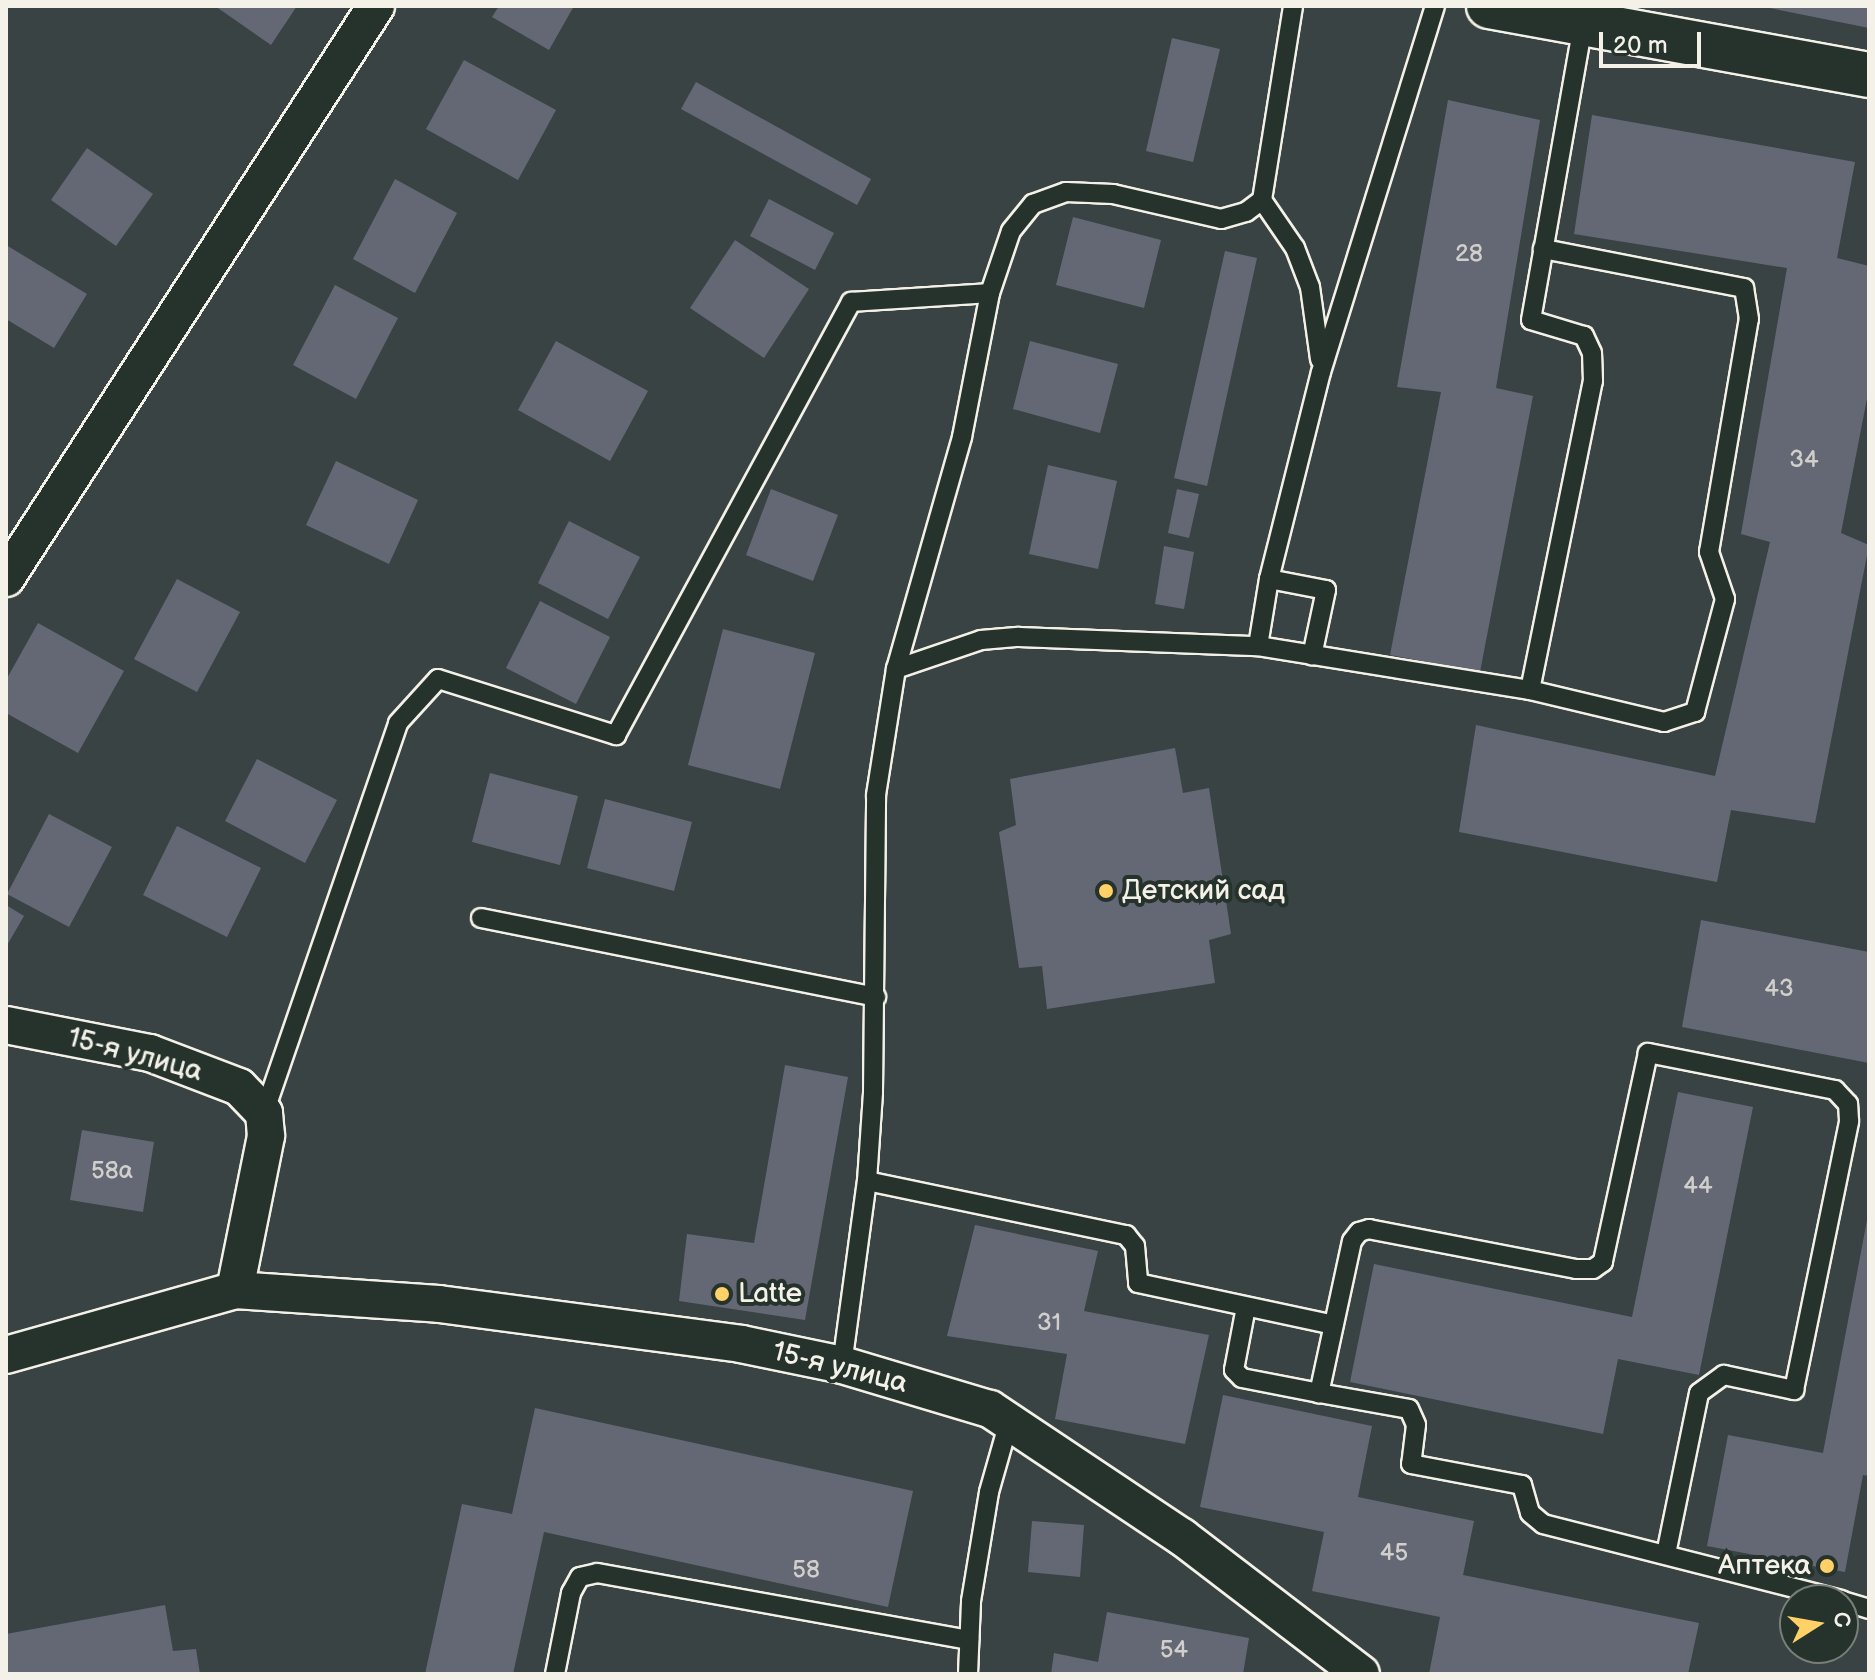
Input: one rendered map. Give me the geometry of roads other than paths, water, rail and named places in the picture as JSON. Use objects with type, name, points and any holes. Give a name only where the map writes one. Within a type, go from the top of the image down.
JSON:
[{"type":"street","points":[[6,578],[376,6]]},
{"type":"street","points":[[1489,6],[1869,75]]},
{"type":"street","name":"15-я улица","points":[[6,1025],[180,1063],[239,1087],[264,1113]]},
{"type":"street","points":[[235,1290],[266,1136],[264,1113]]},
{"type":"street","name":"15-я улица","points":[[6,1355],[235,1290],[439,1304],[741,1344],[842,1365],[990,1409],[1182,1537],[1361,1674]]},
{"type":"lane","points":[[1293,6],[1262,200],[1295,248],[1310,287],[1321,372]]},
{"type":"lane","points":[[1258,646],[1269,579],[1321,372],[1435,6]]},
{"type":"lane","points":[[1530,690],[1593,381],[1592,353],[1584,336],[1531,320],[1583,25]]},
{"type":"lane","points":[[842,1365],[867,1181],[876,997],[876,795],[896,669],[962,437],[990,293],[1011,231],[1022,214],[1048,196],[1113,194],[1221,219],[1246,212],[1262,200]]},
{"type":"lane","points":[[896,669],[981,640],[1019,637],[1258,646],[1530,690],[1664,722],[1695,712],[1725,599],[1709,552],[1750,306],[1744,288],[1731,284],[1543,249]]},
{"type":"lane","points":[[264,1113],[398,723],[438,679],[616,735],[851,302],[990,293]]},
{"type":"lane","points":[[1269,579],[1326,590],[1312,656]]},
{"type":"lane","points":[[481,918],[876,997]]},
{"type":"lane","points":[[1319,1393],[1352,1241],[1369,1229],[1576,1269],[1593,1269],[1603,1262],[1648,1053],[1835,1090],[1848,1104],[1849,1121],[1794,1390],[1724,1375],[1699,1393],[1666,1554]]},
{"type":"lane","points":[[867,1181],[1126,1235],[1135,1246],[1138,1283],[1334,1325]]},
{"type":"lane","points":[[1246,1307],[1234,1370],[1242,1378],[1409,1409],[1416,1425],[1411,1464],[1522,1485],[1530,1513],[1543,1524],[1781,1584]]},
{"type":"lane","points":[[968,1674],[969,1640],[989,1492],[1009,1422]]},
{"type":"lane","points":[[555,1674],[571,1593],[580,1577],[597,1573],[969,1640]]},
{"type":"place","name":"Детский сад","points":[[1106,891]]},
{"type":"place","name":"Latte","points":[[722,1294]]},
{"type":"place","name":"Аптека","points":[[1827,1566]]}]
